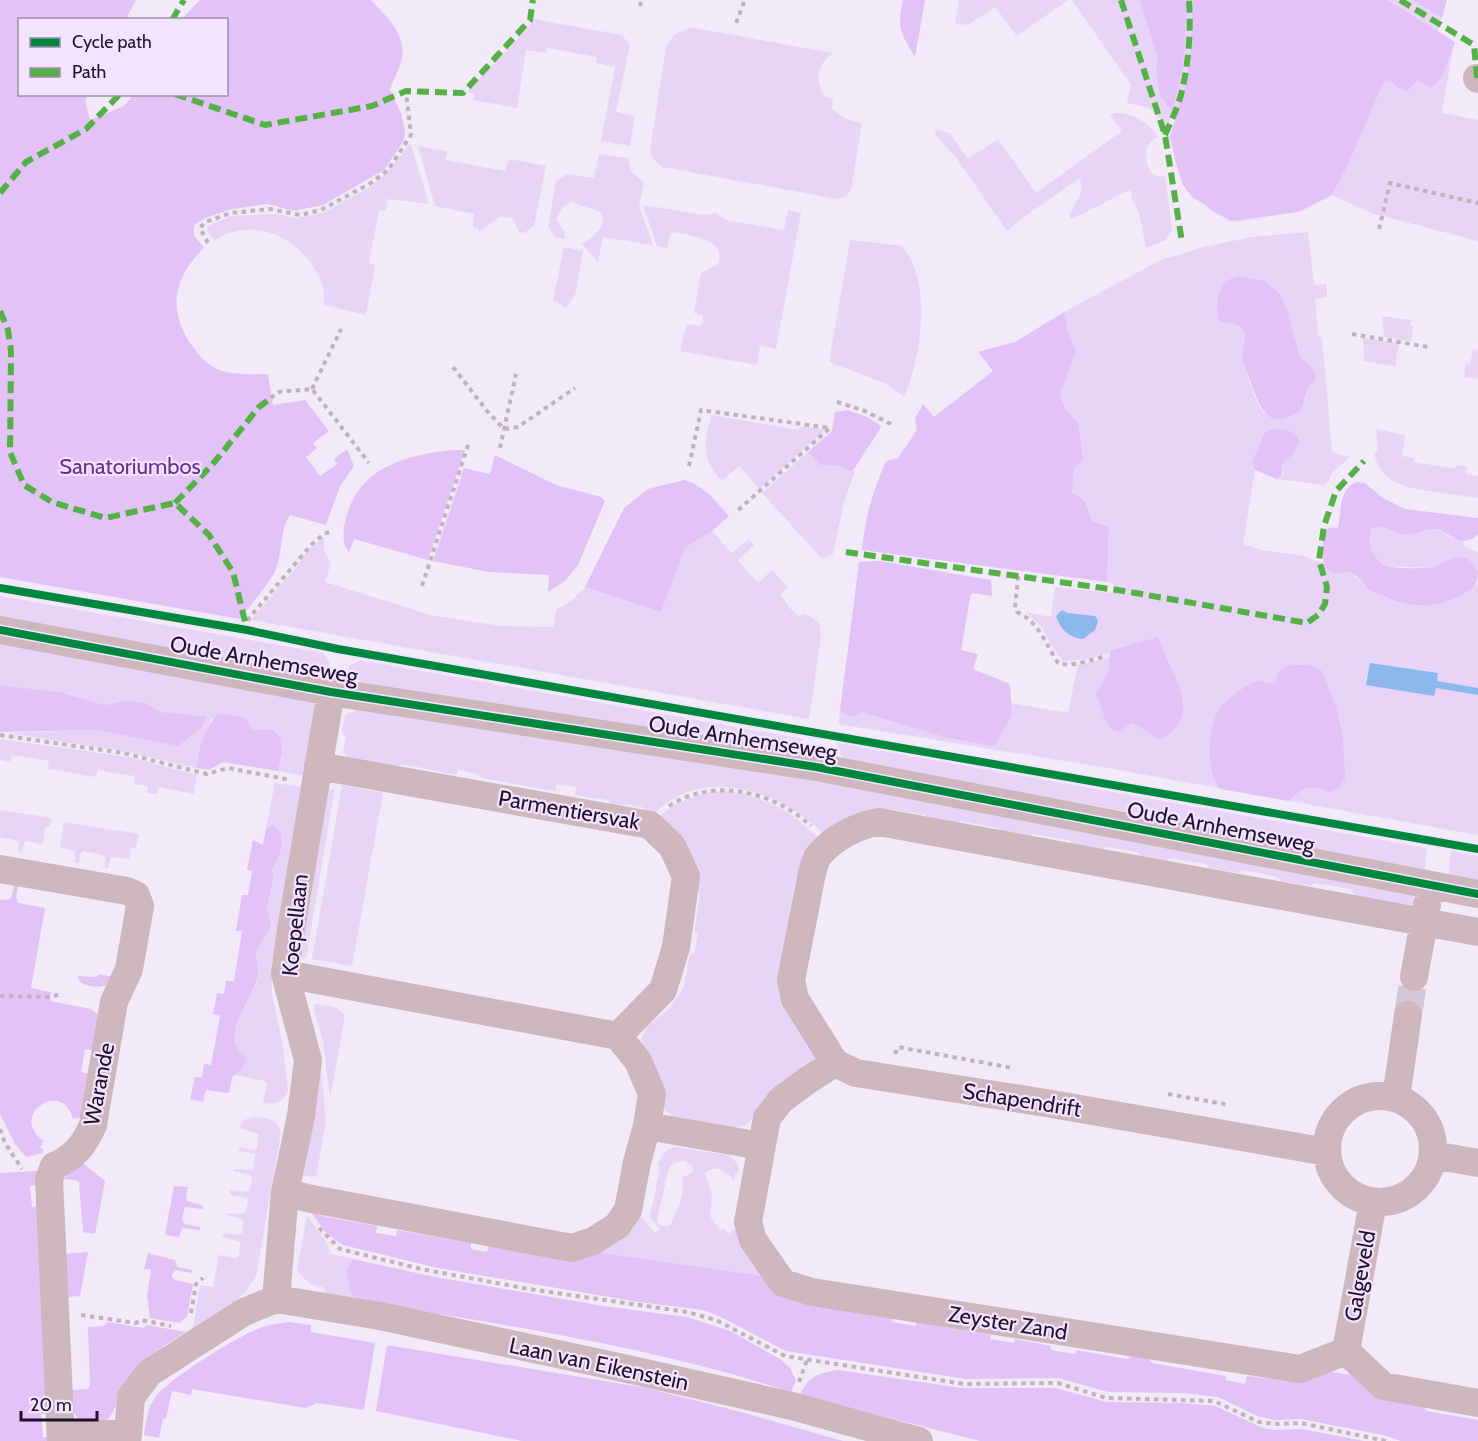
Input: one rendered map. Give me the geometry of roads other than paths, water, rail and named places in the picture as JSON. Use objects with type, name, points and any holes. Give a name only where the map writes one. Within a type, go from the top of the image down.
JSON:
[{"type":"street","name":"Oude Arnhemseweg","points":[[0,630],[331,692],[816,767],[1478,894]]},
{"type":"street","name":"Koepellaan","points":[[276,1299],[296,1195],[301,1116],[308,1060],[285,974],[331,692]]},
{"type":"street","name":"Parmentiersvak","points":[[317,775],[649,825],[672,846],[686,876],[676,947],[663,990],[618,1036]]},
{"type":"street","points":[[647,1126],[761,1146],[767,1118],[781,1100],[835,1064],[795,999],[791,980],[812,873],[818,857],[828,846],[863,824],[879,822],[1478,933]]},
{"type":"street","name":"Warande","points":[[0,868],[127,891],[136,895],[140,906],[129,969],[114,1002],[93,1125],[85,1142],[68,1160],[54,1166],[49,1179],[61,1438]]},
{"type":"street","points":[[1414,977],[1430,885]]},
{"type":"street","points":[[285,974],[618,1036],[638,1060],[652,1094],[628,1210],[617,1226],[593,1240],[572,1248],[296,1195]]},
{"type":"street","points":[[1396,1098],[1407,1015]]},
{"type":"street","name":"Schapendrift","points":[[835,1064],[856,1073],[1327,1152]]},
{"type":"street","points":[[1379,1095],[1396,1098],[1413,1106],[1425,1120],[1432,1137],[1433,1155],[1428,1171],[1419,1185],[1406,1195],[1390,1201],[1373,1202],[1356,1196],[1341,1185],[1331,1169],[1327,1152],[1328,1134],[1335,1119],[1347,1106],[1362,1098],[1379,1095]]},
{"type":"street","name":"Zeyster Zand","points":[[761,1146],[748,1222],[753,1240],[783,1282],[812,1292],[1300,1369],[1346,1351]]},
{"type":"street","points":[[1433,1155],[1478,1163]]},
{"type":"street","name":"Galgeveld","points":[[1346,1351],[1373,1202]]},
{"type":"street","points":[[61,1438],[127,1438],[131,1397],[149,1373],[244,1312],[276,1299]]},
{"type":"street","name":"Laan van Eikenstein","points":[[276,1299],[380,1317],[623,1368],[792,1406],[919,1441]]},
{"type":"street","points":[[1346,1351],[1383,1386],[1478,1404]]},
{"type":"water","points":[[1062,610],[1068,613],[1095,616],[1098,621],[1095,630],[1083,639],[1069,635],[1056,616]]},
{"type":"water","points":[[1370,663],[1438,673],[1437,681],[1478,688],[1478,695],[1436,688],[1434,696],[1366,685]]},
{"type":"tunnel","points":[[1408,1015],[1414,977]]},
{"type":"park label","name":"Sanatoriumbos","points":[[130,466]]}]
